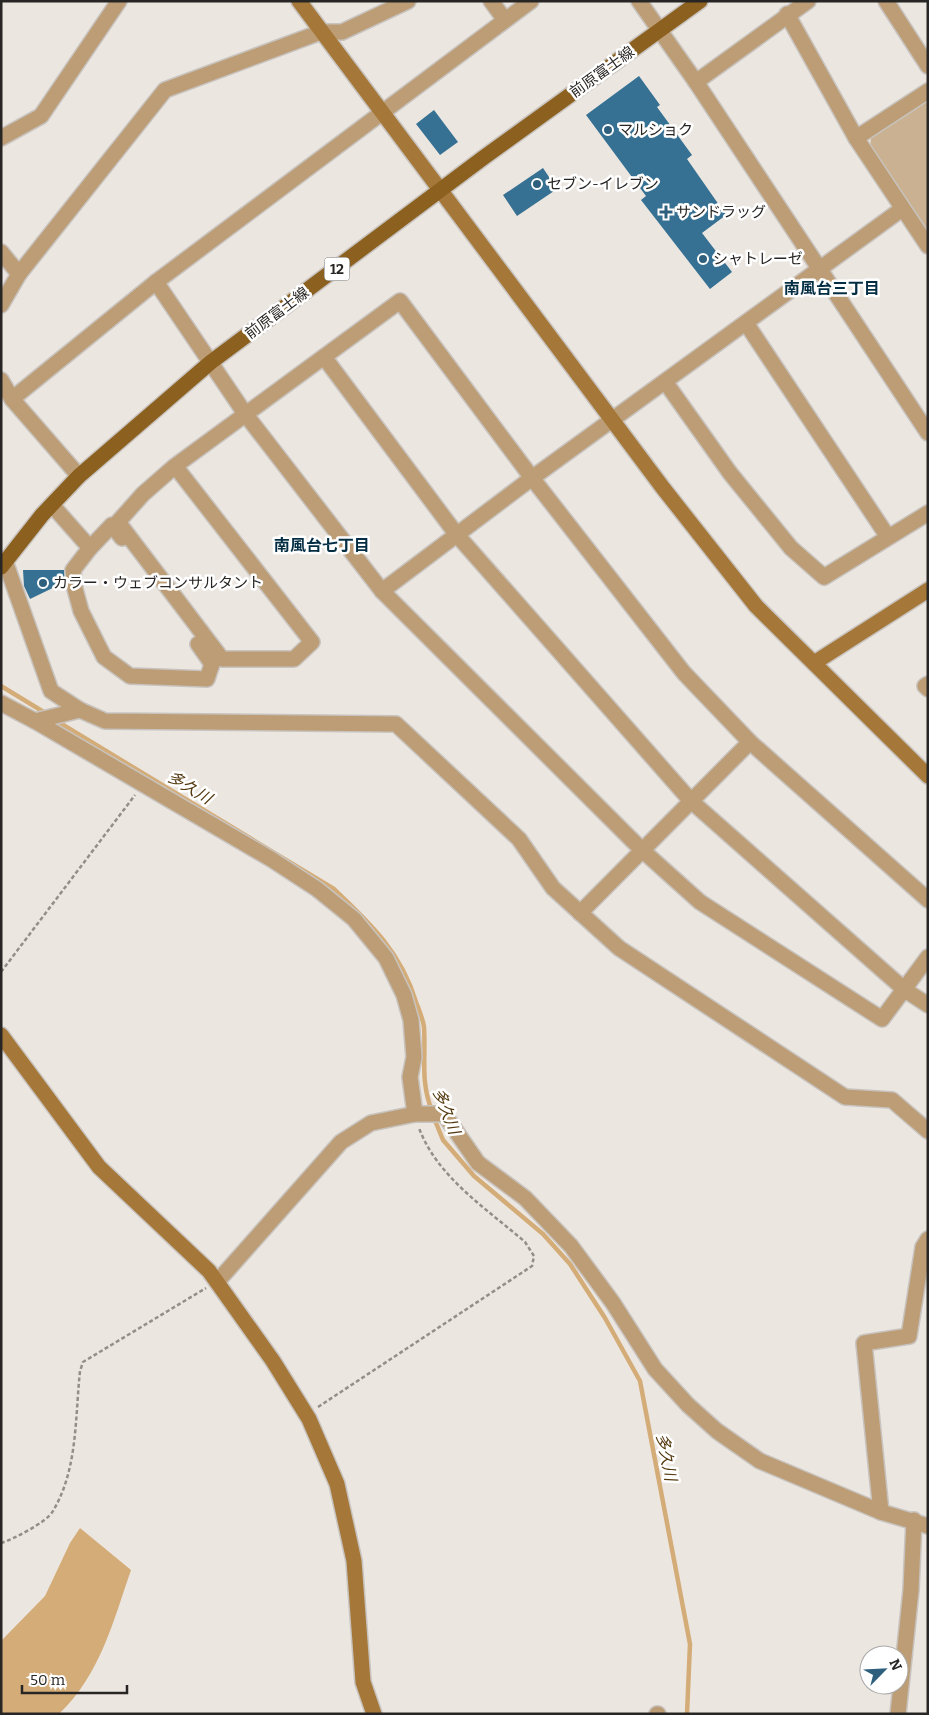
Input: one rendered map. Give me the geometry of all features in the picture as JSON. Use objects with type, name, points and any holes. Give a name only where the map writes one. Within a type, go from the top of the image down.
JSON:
[{"type":"main road","name":"前原富士線","points":[[3,564],[79,476],[211,362],[700,1]]},
{"type":"street","points":[[1,138],[41,116],[77,66],[119,1]]},
{"type":"street","points":[[299,1],[612,421],[756,606],[928,776]]},
{"type":"street","points":[[1,305],[19,274],[165,90],[322,32],[342,32],[408,1]]},
{"type":"street","points":[[491,1],[505,20]]},
{"type":"street","points":[[12,399],[156,282],[531,1]]},
{"type":"street","points":[[639,1],[696,82],[928,433]]},
{"type":"street","points":[[696,82],[787,14],[808,1]]},
{"type":"street","points":[[886,1],[928,66]]},
{"type":"street","points":[[787,14],[856,138],[928,246]]},
{"type":"street","points":[[856,138],[928,91]]},
{"type":"street","points":[[382,591],[532,478],[666,383],[819,268],[902,209]]},
{"type":"street","points":[[1,252],[19,274]]},
{"type":"street","points":[[156,282],[246,415],[382,591],[642,850],[700,902],[882,1019],[928,956]]},
{"type":"street","points":[[175,466],[312,642],[294,659],[222,660],[118,522],[143,494],[175,466],[400,301],[532,478],[684,673],[750,742],[928,900]]},
{"type":"street","points":[[746,323],[888,537]]},
{"type":"street","points":[[324,357],[457,535],[691,801],[905,990],[928,1004]]},
{"type":"street","points":[[1,380],[12,399],[79,476]]},
{"type":"street","points":[[666,383],[730,473],[791,548],[824,577],[928,512]]},
{"type":"street","points":[[52,505],[90,548]]},
{"type":"street","points":[[112,525],[212,664],[207,679],[130,676],[104,657],[81,611],[75,589],[73,570],[90,548],[112,525]]},
{"type":"street","points":[[3,564],[51,691],[80,710],[105,721],[396,724],[519,839],[553,888],[619,948],[845,1097],[892,1100],[928,1131]]},
{"type":"street","points":[[814,663],[928,590]]},
{"type":"street","points":[[928,684],[925,686],[928,689]]},
{"type":"street","points":[[1,703],[41,719],[143,783],[256,849],[317,889],[354,919],[373,941],[394,974],[411,1020],[414,1057],[410,1078],[420,1114]]},
{"type":"street","points":[[41,719],[80,710]]},
{"type":"street","points":[[580,913],[750,742]]},
{"type":"street","points":[[1,1035],[100,1166],[209,1270],[273,1361],[306,1414],[337,1484],[354,1561],[363,1682],[374,1714]]},
{"type":"street","points":[[217,1282],[341,1142],[371,1122],[420,1114],[444,1114],[478,1163],[525,1198],[571,1246],[613,1303],[655,1369],[688,1405],[717,1431],[760,1461],[880,1512],[921,1523],[910,1590],[898,1714]]},
{"type":"street","points":[[880,1512],[864,1343],[910,1336],[923,1247],[928,1239]]},
{"type":"path","points":[[1,972],[143,783]]},
{"type":"path","points":[[306,1414],[532,1266],[534,1256],[525,1242],[448,1175],[426,1148],[420,1114]]},
{"type":"path","points":[[1,1543],[15,1538],[53,1513],[68,1475],[75,1440],[80,1371],[83,1362],[217,1282]]},
{"type":"shaded area","points":[[928,101],[928,231],[870,148],[871,137]]},
{"type":"shaded area","points":[[80,1528],[131,1570],[104,1647],[85,1682],[59,1714],[1,1714],[1,1641],[45,1596],[70,1543]]},
{"type":"building","points":[[639,76],[660,105],[657,107],[692,155],[687,159],[726,215],[702,233],[732,272],[710,289],[641,200],[646,196],[586,115]]},
{"type":"building","points":[[434,110],[458,142],[440,155],[416,124]]},
{"type":"building","points":[[543,168],[557,189],[517,216],[503,195]]},
{"type":"building","name":"カラー・ウェブコンサルタント","points":[[23,570],[64,570],[65,582],[30,599],[24,586]]},
{"type":"waterway","name":"多久川","points":[[1,686],[47,714]]},
{"type":"waterway","name":"多久川","points":[[55,720],[334,889],[360,914],[393,953],[410,984],[420,1011],[424,1027],[426,1090],[432,1111]]},
{"type":"waterway","name":"多久川","points":[[434,1118],[443,1140],[474,1176],[543,1234],[570,1264],[605,1318],[640,1381],[690,1644],[687,1714]]},
{"type":"place","name":"マルショク","points":[[608,130]]},
{"type":"place","name":"セブン-イレブン","points":[[537,184]]},
{"type":"place","name":"サンドラッグ","points":[[666,212]]},
{"type":"place","name":"シャトレーゼ","points":[[703,259]]},
{"type":"place","name":"カラー・ウェブコンサルタント","points":[[43,583]]},
{"type":"district","name":"南風台三丁目","points":[[832,288]]},
{"type":"district","name":"南風台七丁目","points":[[322,545]]}]
